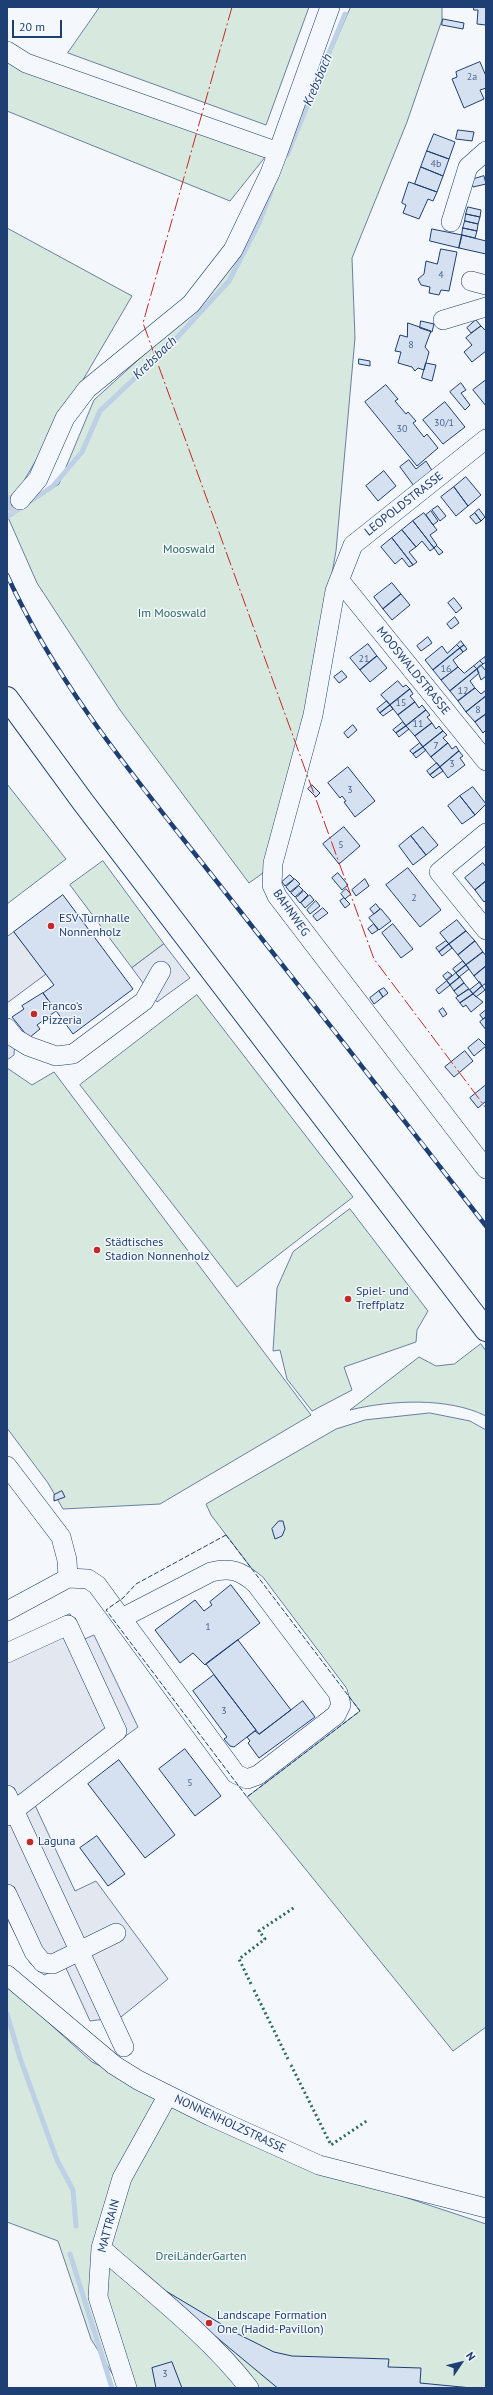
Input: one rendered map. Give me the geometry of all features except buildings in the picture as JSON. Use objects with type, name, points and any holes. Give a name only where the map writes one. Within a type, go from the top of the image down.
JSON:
[{"type":"main road","points":[[7,698],[83,802],[486,1330]]},
{"type":"street","points":[[20,500],[38,479],[65,418],[87,389],[191,304],[233,250],[270,173],[330,7]]},
{"type":"street","points":[[7,51],[26,63],[278,152]]},
{"type":"street","points":[[451,222],[468,167],[486,151]]},
{"type":"street","points":[[444,320],[486,307]]},
{"type":"street","name":"LEOPOLDSTRASSE","points":[[340,581],[346,559],[353,545],[484,444]]},
{"type":"street","name":"MOOSWALDSTRASSE","points":[[340,581],[486,761]]},
{"type":"street","name":"BAHNWEG","points":[[340,581],[336,591],[313,715],[273,863],[272,885],[277,896],[486,1169]]},
{"type":"street","points":[[484,925],[439,872],[486,832]]},
{"type":"street","points":[[7,1028],[15,1038],[28,1046],[56,1056],[73,1054],[144,1001],[162,971]]},
{"type":"street","points":[[7,1466],[61,1537],[67,1560],[68,1578]]},
{"type":"street","points":[[7,1611],[68,1578],[88,1579],[97,1585],[236,1774],[248,1779],[258,1775],[336,1715],[341,1705],[338,1693],[256,1584],[243,1572],[226,1568],[211,1572],[122,1618]]},
{"type":"street","points":[[7,1654],[68,1626],[117,1731],[9,1807],[80,1952],[124,2047]]},
{"type":"street","points":[[7,1894],[34,1952],[43,1963],[53,1964],[116,1933]]},
{"type":"street","name":"NONNENHOLZSTRASSE","points":[[7,1975],[114,2065],[168,2095],[320,2164],[486,2208]]},
{"type":"street","name":"MATTRAIN","points":[[127,2388],[98,2297],[101,2248],[122,2178],[168,2095]]},
{"type":"street","points":[[101,2248],[181,2318],[238,2374],[249,2388]]},
{"type":"green space","points":[[100,7],[309,7],[266,125],[68,53]]},
{"type":"green space","name":"Mooswald","points":[[351,7],[442,7],[442,20],[407,122],[352,258],[355,338],[336,551],[305,724],[263,873],[249,883],[120,710],[37,583],[7,515],[7,228],[132,296],[25,479],[27,493],[35,500],[59,484],[94,400],[192,311],[271,189]]},
{"type":"green space","points":[[7,61],[266,156],[230,201],[7,111]]},
{"type":"green space","points":[[7,784],[66,859],[7,904]]},
{"type":"green space","points":[[103,861],[164,944],[132,968],[70,885]]},
{"type":"green space","points":[[197,995],[353,1197],[237,1287],[80,1085]]},
{"type":"green space","name":"Städtisches Stadion Nonnenholz","points":[[7,1068],[32,1085],[54,1072],[311,1415],[160,1504],[63,1509],[48,1483],[7,1428]]},
{"type":"green space","name":"Spiel- und Treffplatz","points":[[350,1209],[428,1311],[417,1330],[416,1342],[344,1367],[352,1390],[312,1411],[287,1379],[280,1350],[273,1351],[277,1288],[293,1252]]},
{"type":"green space","points":[[481,1344],[486,1351],[486,1416],[471,1410],[454,1406],[419,1402],[383,1404],[350,1410],[419,1357],[436,1366],[454,1364]]},
{"type":"green space","points":[[430,1413],[470,1421],[486,1430],[486,2027],[453,2051],[247,1797],[360,1711],[211,1515],[206,1504],[336,1429],[365,1420]]},
{"type":"green space","name":"DreiLänderGarten","points":[[7,1985],[92,2062],[314,2167],[486,2224],[486,2388],[121,2388],[91,2339],[58,2241],[7,2222]]},
{"type":"shaded area","points":[[14,932],[46,974],[7,1003],[7,937]]},
{"type":"shaded area","points":[[164,944],[190,978],[157,1002],[132,968]]},
{"type":"shaded area","points":[[7,1028],[15,1038],[14,1055],[7,1060]]},
{"type":"shaded area","name":"Laguna","points":[[70,1614],[80,1641],[94,1635],[138,1727],[34,1803],[75,1891],[96,1881],[168,1979],[121,2017],[90,2021],[65,1966],[44,1975],[30,1963],[7,1918],[7,1645]]},
{"type":"waterway","name":"Krebsbach","points":[[287,155],[345,14]]},
{"type":"waterway","name":"Krebsbach","points":[[7,517],[53,486],[82,452],[100,411],[173,342],[229,281],[259,223],[272,189]]},
{"type":"waterway","points":[[7,2014],[20,2058],[57,2160],[73,2190],[76,2226]]},
{"type":"waterway","points":[[70,2254],[112,2388]]},
{"type":"tunnel","points":[[7,507],[20,500]]},
{"type":"railway","points":[[7,575],[28,617],[51,657],[76,697],[103,735],[131,773],[486,1226]]},
{"type":"hedge","points":[[251,1984],[239,1959],[265,1939],[259,1931],[295,1907]]},
{"type":"hedge","points":[[254,1990],[288,2059]]},
{"type":"hedge","points":[[291,2065],[331,2145],[368,2120]]},
{"type":"fence","points":[[226,1535],[360,1711],[247,1797],[106,1610],[123,1598],[136,1584],[226,1535]]},
{"type":"power","points":[[232,7],[143,323],[374,959],[486,1108]]},
{"type":"place","name":"ESV Turnhalle Nonnenholz","points":[[51,926]]},
{"type":"place","name":"Franco's Pizzeria","points":[[34,1014]]},
{"type":"place","name":"Städtisches Stadion Nonnenholz","points":[[97,1250]]},
{"type":"place","name":"Spiel- und Treffplatz","points":[[348,1299]]},
{"type":"place","name":"Laguna","points":[[30,1842]]},
{"type":"place","name":"Landscape Formation One (Hadid-Pavillon)","points":[[209,2323]]},
{"type":"park label","name":"Im Mooswald","points":[[172,614]]}]
